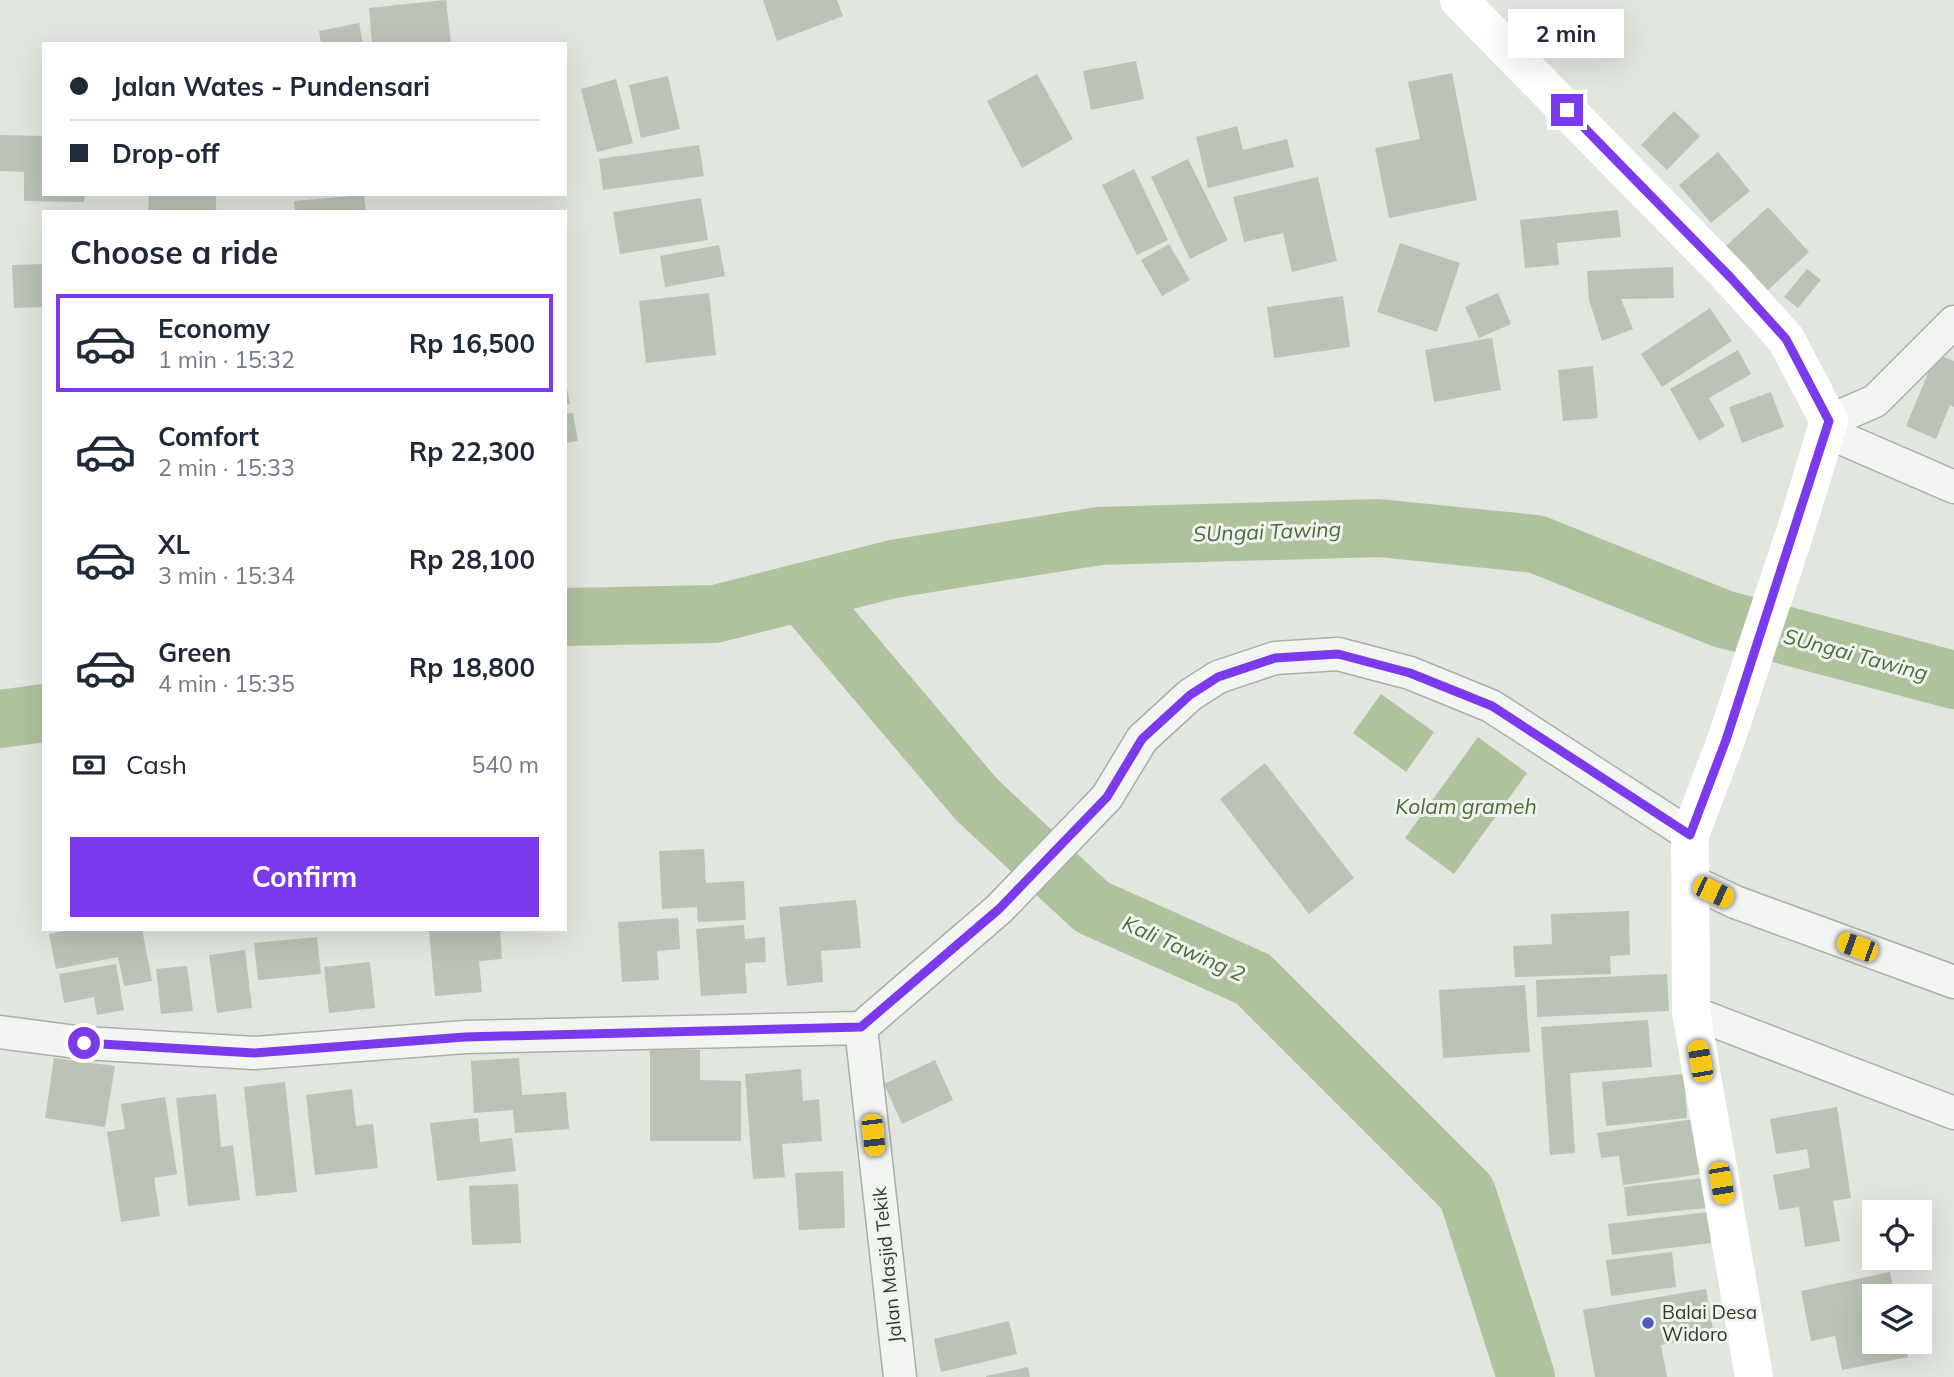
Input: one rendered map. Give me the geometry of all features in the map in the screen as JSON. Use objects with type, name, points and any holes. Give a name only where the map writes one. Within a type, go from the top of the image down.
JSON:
[{"type":"street","points":[[1460,0],[1731,278],[1786,339],[1828,426],[1954,487]]},
{"type":"street","points":[[1754,1377],[1691,1012],[1690,835],[1726,740],[1828,426],[1875,401],[1954,322]]},
{"type":"street","points":[[0,1032],[84,1043],[254,1053],[465,1037],[861,1027],[999,909],[1107,797],[1142,739],[1190,695],[1218,677],[1275,658],[1338,654],[1410,673],[1492,706],[1690,835]]},
{"type":"street","points":[[1691,881],[1735,902],[1954,982]]},
{"type":"street","points":[[1691,1012],[1954,1112]]},
{"type":"street","name":"Jalan Masjid Tekik","points":[[861,1027],[900,1377]]},
{"type":"water","name":"Kolam grameh","points":[[1381,694],[1434,732],[1406,772],[1353,733]]},
{"type":"water","name":"Kolam grameh","points":[[1478,737],[1527,773],[1454,874],[1405,838]]},
{"type":"building","points":[[446,0],[451,42],[372,42],[369,8]]},
{"type":"building","points":[[763,0],[837,0],[843,16],[777,41]]},
{"type":"building","points":[[359,23],[363,42],[321,42],[319,31]]},
{"type":"building","points":[[1136,61],[1144,99],[1091,110],[1083,71]]},
{"type":"building","points":[[1452,73],[1477,200],[1389,218],[1375,148],[1420,139],[1408,82]]},
{"type":"building","points":[[1037,74],[1073,139],[1022,168],[987,101]]},
{"type":"building","points":[[668,76],[680,129],[641,138],[629,85]]},
{"type":"building","points":[[616,79],[633,143],[597,152],[581,89]]},
{"type":"building","points":[[1674,111],[1700,136],[1667,170],[1641,145]]},
{"type":"building","points":[[1237,126],[1243,150],[1287,139],[1294,167],[1208,188],[1196,137]]},
{"type":"building","points":[[0,135],[42,136],[42,196],[85,196],[84,202],[24,201],[24,172],[0,171]]},
{"type":"building","points":[[699,145],[704,176],[603,190],[599,159]]},
{"type":"building","points":[[1718,152],[1750,191],[1711,223],[1679,185]]},
{"type":"building","points":[[1188,159],[1228,240],[1190,259],[1151,177]]},
{"type":"building","points":[[1134,169],[1168,240],[1137,255],[1102,185]]},
{"type":"building","points":[[1318,177],[1337,261],[1292,272],[1283,233],[1244,242],[1233,197]]},
{"type":"building","points":[[149,196],[216,196],[216,210],[148,210]]},
{"type":"building","points":[[364,196],[366,210],[295,210],[294,201]]},
{"type":"building","points":[[701,198],[708,240],[620,254],[613,212]]},
{"type":"building","points":[[1768,207],[1809,252],[1767,291],[1726,246]]},
{"type":"building","points":[[1618,210],[1621,237],[1557,243],[1559,265],[1525,268],[1520,220]]},
{"type":"building","points":[[1400,243],[1460,263],[1437,332],[1377,312]]},
{"type":"building","points":[[1169,244],[1190,280],[1162,296],[1141,260]]},
{"type":"building","points":[[719,245],[725,276],[665,287],[660,256]]},
{"type":"building","points":[[42,264],[42,307],[14,308],[12,265]]},
{"type":"building","points":[[1673,267],[1674,298],[1621,299],[1633,329],[1602,341],[1589,300],[1587,271]]},
{"type":"building","points":[[1807,269],[1821,280],[1798,308],[1784,297]]},
{"type":"building","points":[[709,293],[716,355],[646,363],[639,301]]},
{"type":"building","points":[[1498,293],[1511,324],[1479,338],[1465,307]]},
{"type":"building","points":[[1343,296],[1350,347],[1274,358],[1267,307]]},
{"type":"building","points":[[1710,308],[1732,341],[1662,387],[1641,354]]},
{"type":"building","points":[[1492,338],[1501,390],[1434,402],[1425,350]]},
{"type":"building","points":[[1738,350],[1751,374],[1709,398],[1725,426],[1699,441],[1670,389]]},
{"type":"building","points":[[1936,354],[1954,361],[1954,407],[1950,405],[1936,439],[1906,426]]},
{"type":"building","points":[[1593,366],[1598,418],[1563,421],[1558,370]]},
{"type":"building","points":[[1771,392],[1784,427],[1742,443],[1729,407]]},
{"type":"building","points":[[573,413],[578,441],[567,443],[567,414]]},
{"type":"building","points":[[1265,763],[1354,878],[1309,914],[1220,799]]},
{"type":"building","points":[[704,849],[706,883],[744,881],[746,920],[698,922],[697,907],[662,909],[659,851]]},
{"type":"building","points":[[856,900],[861,948],[821,951],[823,982],[787,986],[779,907]]},
{"type":"building","points":[[1629,911],[1630,955],[1610,956],[1611,974],[1515,977],[1513,946],[1552,944],[1551,914]]},
{"type":"building","points":[[678,918],[680,949],[657,951],[659,980],[622,982],[618,922]]},
{"type":"building","points":[[744,925],[745,939],[765,937],[766,962],[745,963],[747,993],[701,996],[696,929]]},
{"type":"building","points":[[65,931],[142,931],[152,981],[124,986],[118,957],[56,969],[49,934]]},
{"type":"building","points":[[429,931],[500,931],[502,959],[479,961],[482,992],[435,996]]},
{"type":"building","points":[[317,937],[321,974],[258,980],[254,943]]},
{"type":"building","points":[[245,950],[252,1008],[217,1013],[209,955]]},
{"type":"building","points":[[370,962],[375,1008],[329,1013],[324,967]]},
{"type":"building","points":[[116,964],[124,1010],[97,1015],[94,997],[64,1003],[59,974]]},
{"type":"building","points":[[187,966],[193,1011],[161,1014],[156,969]]},
{"type":"building","points":[[1667,974],[1669,1011],[1537,1017],[1536,980]]},
{"type":"building","points":[[1525,985],[1530,1052],[1443,1058],[1439,990]]},
{"type":"building","points":[[1648,1020],[1652,1067],[1570,1073],[1575,1153],[1550,1155],[1541,1027]]},
{"type":"building","points":[[650,1049],[700,1050],[700,1080],[741,1081],[741,1141],[650,1141]]},
{"type":"building","points":[[54,1058],[115,1066],[105,1127],[45,1118]]},
{"type":"building","points":[[519,1058],[522,1095],[566,1092],[569,1129],[515,1133],[513,1110],[474,1113],[471,1061]]},
{"type":"building","points":[[935,1060],[953,1100],[902,1124],[884,1084]]},
{"type":"building","points":[[801,1069],[803,1101],[819,1099],[822,1141],[782,1144],[785,1177],[753,1179],[745,1074]]},
{"type":"building","points":[[1684,1074],[1687,1118],[1606,1126],[1602,1082]]},
{"type":"building","points":[[285,1082],[297,1192],[256,1196],[244,1087]]},
{"type":"building","points":[[352,1089],[356,1126],[373,1124],[378,1168],[315,1175],[306,1095]]},
{"type":"building","points":[[216,1094],[221,1147],[233,1145],[240,1200],[188,1206],[176,1098]]},
{"type":"building","points":[[165,1097],[177,1174],[154,1178],[160,1216],[121,1222],[107,1132],[125,1129],[121,1104]]},
{"type":"building","points":[[1837,1107],[1851,1198],[1833,1201],[1840,1241],[1805,1247],[1799,1207],[1779,1210],[1773,1175],[1810,1168],[1807,1149],[1776,1154],[1770,1119]]},
{"type":"building","points":[[478,1118],[480,1142],[512,1138],[516,1171],[437,1181],[430,1123]]},
{"type":"building","points":[[1694,1119],[1702,1174],[1623,1185],[1619,1156],[1601,1158],[1597,1133]]},
{"type":"building","points":[[843,1171],[845,1228],[799,1230],[795,1173]]},
{"type":"building","points":[[1703,1178],[1706,1208],[1627,1216],[1624,1187]]},
{"type":"building","points":[[518,1184],[521,1243],[472,1245],[469,1186]]},
{"type":"building","points":[[1708,1212],[1711,1243],[1612,1255],[1608,1224]]},
{"type":"building","points":[[1672,1252],[1676,1287],[1611,1296],[1606,1260]]},
{"type":"building","points":[[1890,1272],[1892,1284],[1862,1284],[1862,1354],[1907,1354],[1908,1357],[1842,1370],[1835,1336],[1811,1341],[1801,1291]]},
{"type":"building","name":"Balai Desa Widoro","points":[[1706,1289],[1714,1336],[1661,1345],[1667,1377],[1595,1377],[1583,1310]]},
{"type":"building","points":[[1009,1321],[1017,1354],[941,1372],[934,1339]]},
{"type":"building","points":[[1028,1367],[1030,1377],[986,1377],[986,1376]]},
{"type":"waterway","name":"SUngai Tawing","points":[[567,617],[715,614],[893,569],[1099,536],[1379,528],[1536,544],[1723,619],[1954,680]]},
{"type":"waterway","name":"Kali Tawing 2","points":[[801,592],[977,800],[1092,907],[1253,979],[1467,1193],[1526,1377]]},
{"type":"waterway","name":"SUngai Tawing","points":[[0,719],[42,713]]},
{"type":"place","name":"Balai Desa Widoro","points":[[1648,1323]]},
{"type":"route","points":[[84,1043],[254,1053],[465,1037],[861,1027],[999,909],[1107,797],[1142,739],[1190,695],[1218,677],[1275,658],[1338,654],[1410,673],[1492,706],[1690,835],[1726,740],[1829,421],[1786,339],[1731,278],[1567,110]]}]
